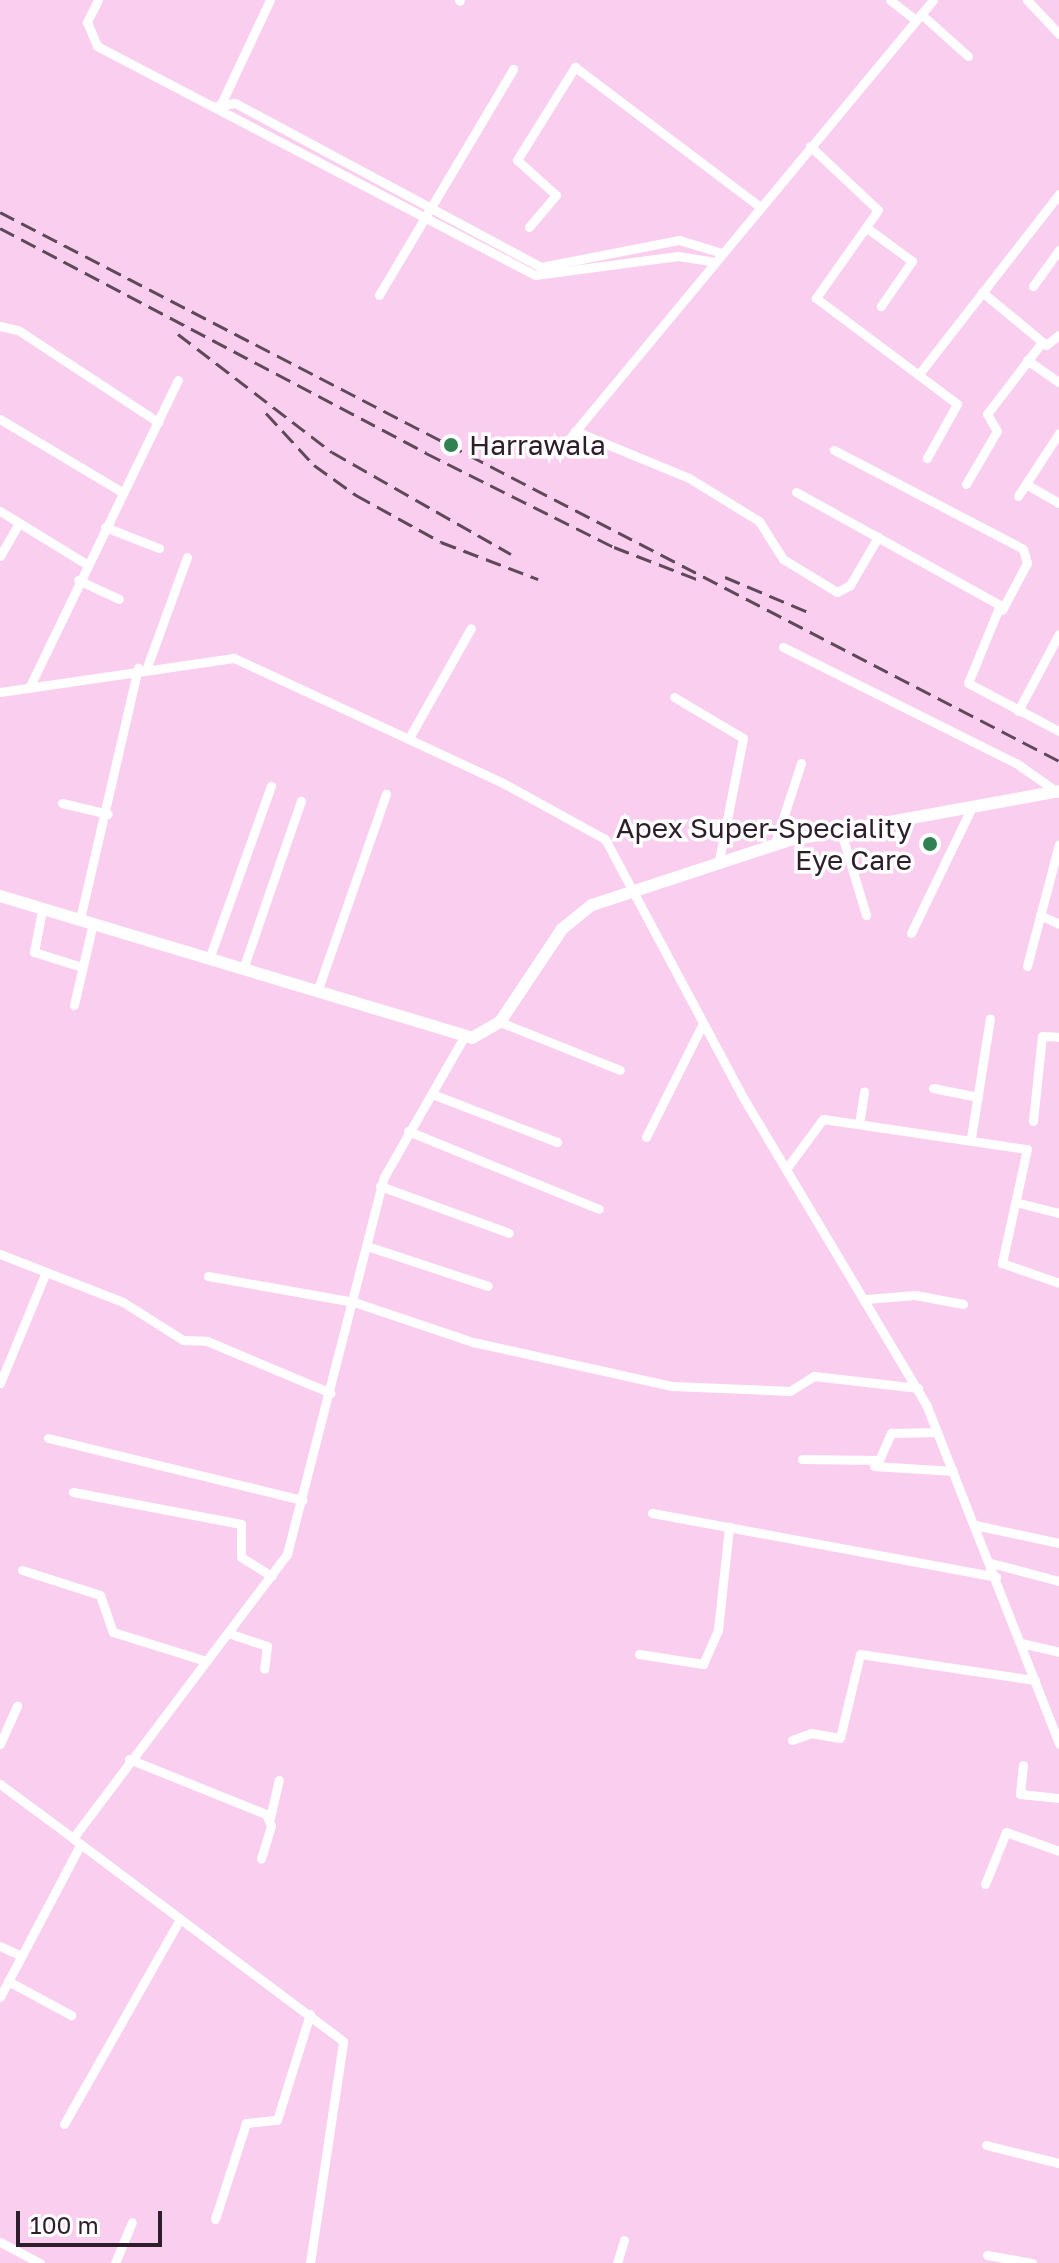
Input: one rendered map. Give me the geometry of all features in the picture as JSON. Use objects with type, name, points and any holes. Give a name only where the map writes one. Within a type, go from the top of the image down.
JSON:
[{"type":"street","points":[[98,0],[87,28],[97,46],[219,105],[542,272],[678,256],[714,262]]},
{"type":"street","points":[[219,105],[270,0]]},
{"type":"street","points":[[890,0],[918,17],[968,56]]},
{"type":"street","points":[[559,451],[933,0]]},
{"type":"street","points":[[1027,0],[1059,34]]},
{"type":"street","points":[[529,227],[556,195],[517,160],[575,67],[760,207]]},
{"type":"street","points":[[379,295],[423,213],[433,206],[513,69]]},
{"type":"street","points":[[219,105],[235,103],[433,206],[542,272],[679,240],[722,253]]},
{"type":"street","points":[[810,146],[877,205],[867,228],[816,298],[919,374],[958,407],[927,458]]},
{"type":"street","points":[[919,374],[1059,194]]},
{"type":"street","points":[[867,228],[912,261],[881,306]]},
{"type":"street","points":[[1033,286],[1059,250]]},
{"type":"street","points":[[982,292],[1042,342],[1052,345],[1059,335]]},
{"type":"street","points":[[0,326],[18,330],[158,422]]},
{"type":"street","points":[[966,484],[997,431],[987,414],[1042,342]]},
{"type":"street","points":[[1027,360],[1059,382]]},
{"type":"street","points":[[29,688],[78,580],[178,380]]},
{"type":"street","points":[[0,419],[122,492]]},
{"type":"street","points":[[575,431],[689,478],[759,521],[783,559],[837,592],[850,585],[878,537]]},
{"type":"street","points":[[1018,496],[1059,433]]},
{"type":"street","points":[[834,450],[1023,549],[1027,563],[967,678],[1018,711],[1059,731]]},
{"type":"street","points":[[1026,484],[1059,503]]},
{"type":"street","points":[[796,492],[1002,610]]},
{"type":"street","points":[[0,511],[86,564]]},
{"type":"street","points":[[0,556],[19,523]]},
{"type":"street","points":[[105,527],[159,548]]},
{"type":"street","points":[[74,1005],[82,967],[86,921],[143,668],[187,557]]},
{"type":"street","points":[[78,580],[119,599]]},
{"type":"street","points":[[409,738],[471,628]]},
{"type":"street","points":[[1018,711],[1059,634]]},
{"type":"street","points":[[783,647],[1016,763],[1058,792]]},
{"type":"street","points":[[0,692],[211,657],[247,661],[598,832],[636,887],[703,1023],[786,1169],[918,1388],[991,1563],[1059,1744]]},
{"type":"street","points":[[674,697],[743,738],[719,860]]},
{"type":"street","points":[[775,843],[801,763]]},
{"type":"street","points":[[209,959],[271,786]]},
{"type":"street","points":[[73,1838],[129,1759],[287,1554],[354,1302],[380,1186],[408,1131],[464,1037],[500,1022],[575,915],[636,887],[775,843],[1058,792]]},
{"type":"street","points":[[317,992],[386,794]]},
{"type":"street","points":[[243,969],[301,801]]},
{"type":"street","points":[[62,803],[108,814]]},
{"type":"street","points":[[911,933],[971,809]]},
{"type":"street","points":[[841,832],[866,915]]},
{"type":"street","points":[[1027,966],[1059,844]]},
{"type":"street","points":[[0,896],[464,1037]]},
{"type":"street","points":[[42,910],[34,952],[82,967]]},
{"type":"street","points":[[1040,915],[1059,924]]},
{"type":"street","points":[[971,1138],[990,1018]]},
{"type":"street","points":[[500,1022],[620,1070]]},
{"type":"street","points":[[646,1137],[703,1023]]},
{"type":"street","points":[[1033,1121],[1042,1036],[1059,1037]]},
{"type":"street","points":[[933,1088],[978,1097]]},
{"type":"street","points":[[859,1124],[864,1091]]},
{"type":"street","points":[[432,1094],[557,1142]]},
{"type":"street","points":[[786,1169],[823,1119],[971,1138],[1027,1149],[1019,1203],[1003,1268],[1059,1283]]},
{"type":"street","points":[[408,1131],[599,1209]]},
{"type":"street","points":[[380,1186],[509,1233]]},
{"type":"street","points":[[1019,1203],[1059,1213]]},
{"type":"street","points":[[367,1246],[488,1286]]},
{"type":"street","points":[[0,1254],[123,1302],[183,1340],[207,1341],[331,1393]]},
{"type":"street","points":[[0,1383],[46,1272]]},
{"type":"street","points":[[208,1276],[354,1302],[473,1342],[672,1386],[790,1391],[814,1376],[918,1388]]},
{"type":"street","points":[[867,1299],[915,1295],[963,1304]]},
{"type":"street","points":[[802,1459],[879,1460],[891,1433],[937,1432]]},
{"type":"street","points":[[48,1438],[303,1500]]},
{"type":"street","points":[[874,1466],[953,1471]]},
{"type":"street","points":[[73,1492],[241,1524],[243,1561],[271,1576]]},
{"type":"street","points":[[652,1513],[996,1577]]},
{"type":"street","points":[[975,1525],[1059,1543]]},
{"type":"street","points":[[639,1654],[703,1664],[718,1630],[729,1527]]},
{"type":"street","points":[[991,1563],[1059,1581]]},
{"type":"street","points":[[22,1570],[100,1595],[113,1632],[206,1661]]},
{"type":"street","points":[[228,1633],[267,1646],[264,1669]]},
{"type":"street","points":[[1021,1643],[1059,1652]]},
{"type":"street","points":[[792,1740],[811,1733],[840,1738],[860,1654],[1035,1680]]},
{"type":"street","points":[[0,1744],[17,1706]]},
{"type":"street","points":[[129,1759],[270,1818]]},
{"type":"street","points":[[1023,1765],[1020,1794],[1059,1798]]},
{"type":"street","points":[[261,1859],[279,1780]]},
{"type":"street","points":[[0,1784],[73,1838],[79,1847],[339,2035],[346,2054],[310,2263]]},
{"type":"street","points":[[985,1884],[1006,1832],[1059,1851]]},
{"type":"street","points":[[0,1997],[79,1847]]},
{"type":"street","points":[[64,2124],[180,1919]]},
{"type":"street","points":[[0,1946],[21,1956]]},
{"type":"street","points":[[8,1981],[71,2015]]},
{"type":"street","points":[[215,2219],[246,2123],[277,2120],[310,2014]]},
{"type":"street","points":[[986,2145],[1059,2163]]},
{"type":"street","points":[[115,2263],[132,2222]]},
{"type":"street","points":[[617,2263],[624,2240]]},
{"type":"street","points":[[0,2242],[40,2263]]},
{"type":"street","points":[[987,2255],[1032,2263]]},
{"type":"railway","points":[[0,212],[1059,761]]},
{"type":"railway","points":[[0,228],[426,453],[614,547],[699,580]]},
{"type":"railway","points":[[178,334],[332,452],[511,554]]},
{"type":"railway","points":[[266,413],[314,465],[356,495],[441,542],[538,579]]},
{"type":"railway","points":[[725,577],[813,614]]},
{"type":"place","name":"Harrawala","points":[[451,445]]},
{"type":"place","name":"Apex Super-Speciality Eye Care","points":[[930,844]]}]
